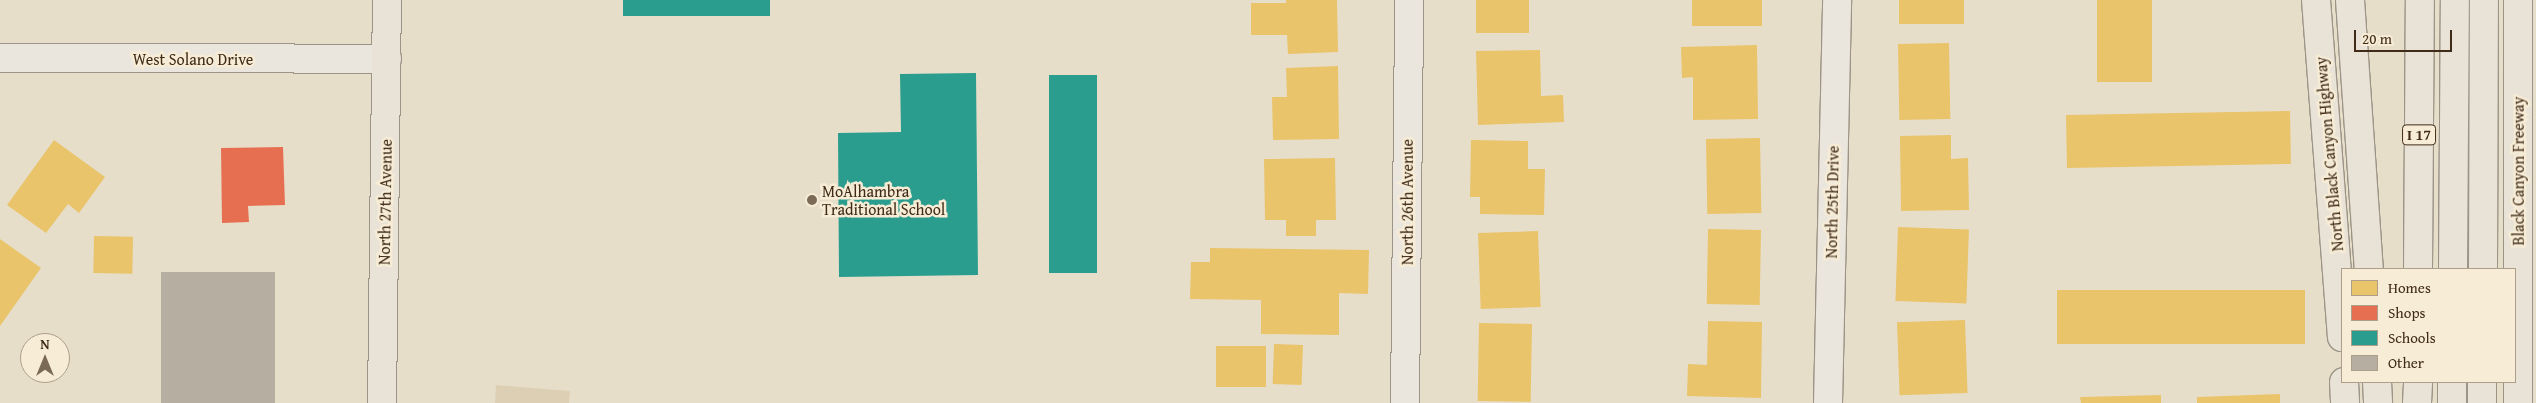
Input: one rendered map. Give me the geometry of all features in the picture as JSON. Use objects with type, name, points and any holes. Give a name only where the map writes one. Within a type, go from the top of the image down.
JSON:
[{"type":"main road","name":"North 27th Avenue","points":[[382,403],[387,0]]},
{"type":"main road","name":"North Black Canyon Highway","points":[[2316,0],[2341,324]]},
{"type":"main road","points":[[2350,0],[2369,268]]},
{"type":"main road","name":"I 17","points":[[2418,268],[2420,0]]},
{"type":"main road","points":[[2453,268],[2455,0]]},
{"type":"main road","points":[[2483,268],[2484,0]]},
{"type":"main road","name":"Black Canyon Freeway","points":[[2518,0],[2518,403]]},
{"type":"main road","points":[[2344,383],[2344,403]]},
{"type":"main road","points":[[2376,383],[2378,403]]},
{"type":"main road","points":[[2418,383],[2418,403]]},
{"type":"main road","points":[[2452,383],[2452,403]]},
{"type":"main road","points":[[2482,383],[2482,403]]},
{"type":"street","name":"North 26th Avenue","points":[[1405,403],[1409,0]]},
{"type":"street","name":"North 25th Drive","points":[[1828,403],[1837,0]]},
{"type":"street","name":"West Solano Drive","points":[[0,58],[387,60]]},
{"type":"shaded area","points":[[496,385],[570,391],[569,403],[495,403]]},
{"type":"building: Homes","points":[[1286,0],[1337,0],[1338,52],[1288,54],[1287,35],[1251,35],[1251,3],[1286,3]]},
{"type":"building: Homes","points":[[1476,0],[1529,0],[1529,33],[1476,33]]},
{"type":"building: Homes","points":[[1692,0],[1762,0],[1762,26],[1692,26]]},
{"type":"building: Homes","points":[[1899,0],[1964,0],[1964,24],[1899,24]]},
{"type":"building: Homes","points":[[2097,0],[2152,0],[2152,82],[2097,82]]},
{"type":"building: Homes","points":[[1949,43],[1950,119],[1899,120],[1898,44]]},
{"type":"building: Homes","points":[[1757,45],[1758,119],[1693,120],[1693,77],[1682,78],[1681,47]]},
{"type":"building: Homes","points":[[1540,50],[1541,96],[1563,95],[1564,122],[1478,125],[1476,51]]},
{"type":"building: Homes","points":[[1338,66],[1339,139],[1273,140],[1272,97],[1287,97],[1286,68]]},
{"type":"building: Homes","points":[[2290,111],[2291,164],[2067,168],[2066,115]]},
{"type":"building: Homes","points":[[1951,135],[1951,159],[1968,158],[1969,210],[1901,211],[1900,136]]},
{"type":"building: Homes","points":[[1760,138],[1761,213],[1707,214],[1706,139]]},
{"type":"building: Homes","points":[[54,140],[105,177],[79,213],[68,204],[46,233],[7,205]]},
{"type":"building: Homes","points":[[1471,140],[1528,141],[1528,169],[1545,169],[1544,215],[1480,214],[1480,197],[1470,197]]},
{"type":"building: Homes","points":[[1335,158],[1336,220],[1316,220],[1316,236],[1286,236],[1286,220],[1265,220],[1264,159]]},
{"type":"building: Homes","points":[[1898,227],[1969,229],[1966,303],[1895,301]]},
{"type":"building: Homes","points":[[1708,229],[1761,230],[1760,305],[1707,304]]},
{"type":"building: Homes","points":[[1538,231],[1541,307],[1481,309],[1478,233]]},
{"type":"building: Homes","points":[[94,236],[133,237],[132,274],[93,273]]},
{"type":"building: Homes","points":[[0,239],[41,268],[0,326]]},
{"type":"building: Homes","points":[[1210,248],[1369,250],[1368,294],[1339,293],[1339,335],[1261,334],[1261,300],[1190,299],[1191,262],[1210,262]]},
{"type":"building: Homes","points":[[2057,290],[2305,290],[2305,344],[2057,344]]},
{"type":"building: Homes","points":[[1965,320],[1968,393],[1900,395],[1897,322]]},
{"type":"building: Homes","points":[[1708,321],[1762,322],[1761,398],[1687,396],[1688,364],[1707,365]]},
{"type":"building: Homes","points":[[1479,323],[1532,324],[1531,402],[1478,401]]},
{"type":"building: Homes","points":[[1274,344],[1303,345],[1302,385],[1273,384]]},
{"type":"building: Homes","points":[[1216,346],[1266,346],[1266,387],[1216,387]]},
{"type":"building: Homes","points":[[2280,394],[2280,403],[2197,403],[2197,397]]},
{"type":"building: Homes","points":[[2161,395],[2161,403],[2081,403],[2080,397]]},
{"type":"building: Shops","points":[[283,147],[285,205],[248,206],[249,222],[222,223],[221,148]]},
{"type":"building: Schools","points":[[623,0],[770,0],[770,16],[623,16]]},
{"type":"building: Schools","points":[[976,73],[978,275],[839,277],[838,133],[901,132],[900,74]]},
{"type":"building: Schools","points":[[1049,75],[1097,75],[1097,273],[1049,273]]},
{"type":"building: Other","points":[[161,272],[275,272],[275,403],[161,403]]},
{"type":"place","name":"MoAlhambra Traditional School","points":[[812,200]]}]
